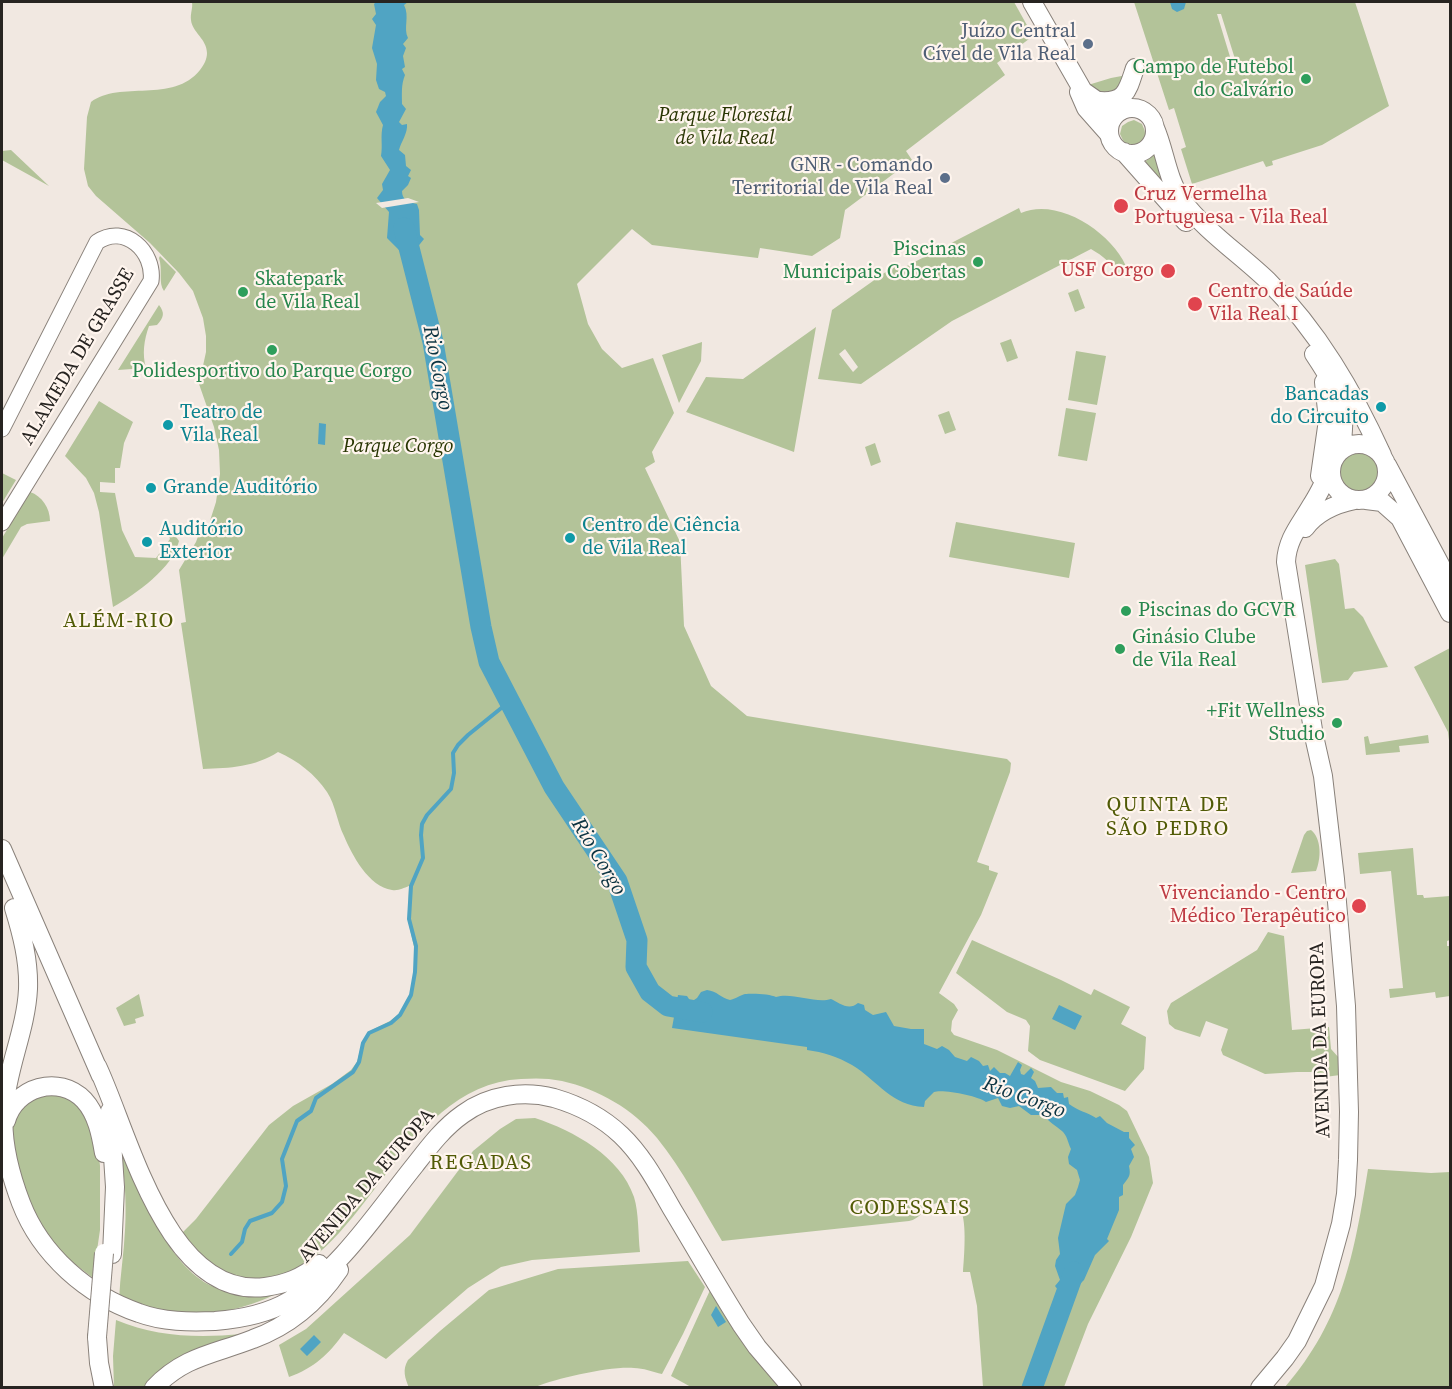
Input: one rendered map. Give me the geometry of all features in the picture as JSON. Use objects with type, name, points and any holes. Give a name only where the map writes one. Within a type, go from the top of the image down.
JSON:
[{"type":"main road","points":[[1032,2],[1078,84],[1084,105],[1109,134],[1113,143],[1124,152],[1191,228],[1250,281],[1307,344],[1335,391],[1342,410],[1341,450]]},
{"type":"main road","points":[[1095,101],[1109,102],[1122,97],[1129,88],[1135,68]]},
{"type":"main road","points":[[1078,84],[1095,101],[1112,109],[1121,111],[1140,109],[1150,117],[1175,188],[1182,200],[1273,287],[1310,329],[1341,375],[1366,419],[1450,583]]},
{"type":"main road","points":[[1109,134],[1110,123],[1121,111]]},
{"type":"main road","points":[[1124,152],[1137,153],[1149,146],[1155,134],[1155,128]]},
{"type":"main road","points":[[1317,497],[1328,420],[1328,402],[1321,365]]},
{"type":"main road","points":[[1360,500],[1381,491],[1386,483],[1385,460],[1367,445],[1358,444],[1341,450],[1331,468],[1331,477],[1339,492],[1360,500],[1382,502],[1400,518],[1450,613]]},
{"type":"main road","name":"AVENIDA DA EUROPA","points":[[1260,1388],[1297,1341],[1320,1295],[1338,1240],[1346,1194],[1347,1041],[1336,893],[1323,776],[1314,736],[1287,562],[1287,549],[1293,533],[1317,497],[1331,468]]},
{"type":"main road","name":"AVENIDA DA EUROPA","points":[[1272,1388],[1298,1356],[1326,1306],[1338,1272],[1352,1213],[1356,1149],[1357,1064],[1344,904],[1317,684],[1306,636],[1295,557],[1299,537],[1310,522],[1332,507],[1360,500]]},
{"type":"main road","points":[[2,849],[97,1066],[137,1166],[168,1228],[189,1255],[218,1279],[232,1285],[259,1288],[277,1285],[296,1280],[311,1270],[374,1216]]},
{"type":"main road","points":[[2,878],[84,1056],[112,1143]]},
{"type":"main road","points":[[6,1140],[4,1107],[25,1010],[28,985],[26,958],[14,908]]},
{"type":"main road","points":[[97,1066],[108,1102],[115,1203],[101,1337],[106,1388]]},
{"type":"main road","points":[[6,1140],[5,1126],[9,1112],[19,1099],[33,1089],[58,1087],[82,1098],[96,1120],[103,1147],[108,1254]]},
{"type":"main road","name":"AVENIDA DA EUROPA","points":[[6,1140],[11,1171],[21,1204],[33,1227],[54,1256],[80,1281],[125,1307],[156,1318],[189,1321],[230,1319],[277,1307],[298,1295],[319,1278],[374,1216],[443,1131],[470,1109],[493,1099],[516,1095],[540,1095],[570,1103],[611,1126],[639,1156],[741,1324],[792,1388]]},
{"type":"main road","points":[[154,1388],[175,1370],[197,1358],[254,1339],[301,1312],[320,1296],[374,1216]]},
{"type":"street","name":"ALAMEDA DE GRASSE","points":[[2,429],[98,242],[107,237],[121,236],[136,243],[148,257],[151,265],[151,281],[2,523]]},
{"type":"green space","points":[[192,2],[1014,2],[1033,36],[997,63],[1005,75],[906,151],[912,160],[845,210],[840,238],[812,256],[760,248],[758,258],[652,245],[632,229],[577,284],[588,324],[602,349],[622,368],[653,358],[674,413],[652,452],[655,462],[645,468],[680,542],[684,626],[711,686],[747,716],[1007,759],[1011,763],[1010,772],[977,862],[989,866],[989,870],[998,873],[981,915],[939,993],[954,1004],[958,1010],[952,1021],[951,1031],[954,1035],[997,1050],[1061,1082],[1090,1091],[1127,1111],[1149,1157],[1153,1183],[1131,1237],[1088,1324],[1064,1387],[983,1387],[977,1306],[970,1272],[963,1272],[965,1241],[963,1216],[959,1208],[952,1203],[933,1204],[909,1221],[722,1241],[675,1163],[648,1128],[626,1109],[602,1095],[557,1080],[521,1079],[477,1090],[440,1114],[408,1146],[351,1220],[321,1251],[289,1272],[252,1278],[224,1272],[209,1264],[182,1233],[196,1219],[269,1125],[293,1106],[332,1084],[351,1070],[357,1062],[362,1043],[368,1032],[399,1014],[410,994],[414,972],[414,947],[408,920],[409,886],[399,890],[384,888],[362,869],[347,844],[330,797],[311,774],[278,752],[251,764],[203,769],[181,623],[186,622],[179,570],[196,542],[202,525],[208,527],[216,502],[220,474],[219,450],[214,427],[199,384],[206,352],[203,318],[193,291],[179,273],[150,243],[96,196],[88,186],[84,169],[87,117],[91,102],[116,92],[176,86],[189,80],[203,66],[207,53],[192,24]]},
{"type":"green space","points":[[1134,2],[1355,2],[1389,106],[1322,145],[1272,161],[1273,165],[1266,167],[1263,161],[1192,184],[1181,149],[1186,147],[1174,108],[1169,110]],"holes":[[[1217,14],[1221,14],[1235,59],[1231,60]]]},
{"type":"green space","points":[[1127,75],[1127,82],[1106,98],[1088,85],[1111,78]]},
{"type":"green space","points":[[1134,120],[1142,124],[1145,136],[1140,143],[1129,145],[1124,142],[1120,134],[1122,126]]},
{"type":"green space","points":[[11,150],[49,186],[2,160],[2,151]]},
{"type":"green space","points":[[1156,151],[1170,194],[1142,165]]},
{"type":"green space","points":[[1019,208],[1021,213],[1036,209],[1052,210],[1068,214],[1084,222],[1112,244],[1122,257],[1128,271],[1118,275],[1107,260],[1091,249],[952,321],[861,384],[818,379],[832,310],[897,264],[901,269]],"holes":[[[845,349],[858,367],[853,372],[839,354]]]},
{"type":"green space","points":[[160,256],[176,272],[164,291],[161,284]]},
{"type":"green space","points":[[1078,289],[1085,308],[1075,312],[1068,293]]},
{"type":"green space","points":[[159,305],[163,313],[162,317],[157,325],[149,326],[146,336],[144,352],[146,368],[118,370]]},
{"type":"green space","points":[[816,327],[794,452],[686,412],[706,377],[743,379]]},
{"type":"green space","points":[[1011,339],[1018,358],[1007,362],[1000,343]]},
{"type":"green space","points":[[702,342],[701,361],[679,403],[662,355]]},
{"type":"green space","points":[[1076,351],[1106,356],[1097,405],[1068,400]]},
{"type":"green space","points":[[99,401],[133,422],[124,443],[120,468],[115,468],[115,483],[100,482],[100,492],[115,493],[122,530],[135,557],[156,558],[170,539],[167,531],[174,534],[179,541],[162,570],[142,588],[113,607],[99,512],[94,493],[86,478],[65,456]]},
{"type":"green space","points":[[1066,408],[1096,413],[1087,461],[1058,456]]},
{"type":"green space","points":[[949,411],[956,430],[945,434],[938,415]]},
{"type":"green space","points":[[875,443],[881,462],[871,466],[865,447]]},
{"type":"green space","points":[[1360,451],[1373,456],[1379,464],[1380,473],[1377,482],[1370,490],[1362,493],[1352,492],[1343,485],[1338,474],[1341,463],[1349,455]]},
{"type":"green space","points":[[2,473],[16,480],[2,503]]},
{"type":"green space","points":[[30,492],[44,503],[49,512],[50,521],[21,527],[2,559],[2,538]]},
{"type":"green space","points":[[956,522],[1075,543],[1069,578],[949,557]]},
{"type":"green space","points":[[1335,559],[1339,564],[1345,609],[1354,608],[1363,617],[1388,667],[1354,672],[1348,680],[1322,683],[1305,565]]},
{"type":"green space","points":[[1450,648],[1450,749],[1448,732],[1414,667]]},
{"type":"green space","points":[[1428,735],[1429,743],[1399,746],[1400,752],[1366,755],[1364,737],[1368,736],[1370,744]]},
{"type":"green space","points":[[1311,830],[1315,834],[1320,849],[1316,871],[1291,873],[1304,835]]},
{"type":"green space","points":[[1413,848],[1417,895],[1423,895],[1424,898],[1450,896],[1450,940],[1447,941],[1447,946],[1450,946],[1450,996],[1436,998],[1435,992],[1390,998],[1389,989],[1403,988],[1391,871],[1360,874],[1358,853]]},
{"type":"green space","points":[[1268,932],[1284,936],[1292,1030],[1329,1027],[1331,1049],[1340,1059],[1340,1075],[1325,1077],[1313,1072],[1265,1074],[1223,1055],[1221,1050],[1228,1029],[1206,1021],[1200,1037],[1175,1029],[1169,1024],[1167,1011],[1171,1003],[1257,950]]},
{"type":"green space","points":[[972,940],[1091,995],[1094,989],[1130,1007],[1121,1024],[1146,1037],[1144,1069],[1125,1091],[1040,1060],[1028,1051],[1030,1026],[1026,1020],[1007,1012],[956,973]]},
{"type":"green space","points":[[139,994],[144,1016],[135,1019],[136,1023],[124,1026],[116,1008]]},
{"type":"green space","points":[[51,1093],[68,1097],[82,1109],[98,1146],[100,1230],[93,1278],[62,1254],[46,1237],[18,1181],[11,1126],[16,1113],[33,1098]]},
{"type":"green space","points":[[535,1118],[580,1138],[607,1157],[618,1169],[627,1182],[636,1203],[640,1252],[532,1260],[501,1267],[468,1288],[386,1359],[344,1333],[320,1360],[289,1377],[279,1345],[306,1329],[410,1235],[473,1151],[516,1119]]},
{"type":"green space","points":[[120,1141],[156,1223],[181,1262],[197,1277],[214,1287],[238,1293],[278,1293],[227,1311],[200,1315],[174,1314],[119,1300],[126,1208]]},
{"type":"green space","points":[[1368,1169],[1450,1172],[1450,1387],[1285,1387],[1305,1362],[1320,1337],[1343,1285],[1351,1258]]},
{"type":"green space","points":[[688,1261],[705,1287],[662,1374],[624,1368],[584,1373],[535,1387],[409,1388],[405,1377],[408,1360],[489,1290],[558,1269]]},
{"type":"green space","points":[[711,1288],[780,1387],[691,1387],[671,1376]]},
{"type":"green space","points":[[116,1320],[146,1330],[178,1335],[242,1334],[159,1374],[145,1387],[114,1388],[113,1356]]},
{"type":"water","points":[[376,2],[408,2],[404,5],[408,38],[403,44],[406,48],[403,56],[405,67],[402,69],[405,75],[402,86],[402,104],[406,109],[399,122],[402,125],[407,124],[407,127],[399,150],[405,155],[406,166],[411,170],[408,176],[411,178],[402,194],[406,200],[417,204],[420,235],[424,239],[412,254],[402,253],[387,238],[389,212],[377,198],[383,190],[382,184],[390,170],[381,156],[383,125],[376,112],[380,102],[386,96],[385,92],[379,89],[376,80],[377,64],[372,48],[376,25],[372,19],[376,14],[374,4]]},
{"type":"water","points":[[1170,2],[1186,2],[1184,9],[1177,12],[1172,9]]},
{"type":"water","points":[[319,423],[326,424],[325,445],[318,444]]},
{"type":"water","points":[[707,990],[730,1000],[745,994],[831,999],[848,1006],[858,1003],[864,1005],[865,1010],[873,1015],[886,1012],[894,1026],[924,1029],[924,1044],[937,1049],[942,1046],[955,1057],[967,1061],[971,1057],[983,1066],[988,1065],[990,1071],[994,1067],[1000,1073],[1010,1076],[1018,1062],[1022,1065],[1021,1074],[1024,1075],[1031,1068],[1034,1072],[1031,1078],[1038,1088],[1051,1087],[1057,1093],[1063,1093],[1064,1098],[1068,1097],[1069,1104],[1072,1106],[1096,1118],[1100,1116],[1107,1123],[1124,1132],[1129,1132],[1129,1138],[1135,1145],[1131,1149],[1134,1157],[1129,1166],[1129,1176],[1123,1185],[1123,1195],[1119,1197],[1119,1210],[1107,1239],[1109,1241],[1095,1255],[1084,1280],[1066,1298],[1059,1298],[1055,1286],[1060,1280],[1055,1266],[1060,1254],[1058,1238],[1066,1204],[1075,1195],[1080,1180],[1077,1170],[1069,1164],[1068,1157],[1071,1149],[1065,1135],[1043,1115],[1031,1115],[1019,1106],[1010,1108],[1002,1106],[998,1098],[986,1102],[968,1095],[945,1091],[934,1092],[925,1101],[924,1107],[913,1106],[886,1092],[852,1065],[830,1055],[807,1050],[807,1047],[672,1028],[678,995],[687,996],[691,1002],[701,992]]},
{"type":"water","points":[[1059,1005],[1082,1016],[1075,1030],[1052,1019]]},
{"type":"water","points":[[716,1306],[726,1322],[718,1327],[711,1315]]},
{"type":"water","points":[[314,1335],[321,1342],[307,1356],[300,1349]]},
{"type":"pier","points":[[408,198],[419,202],[382,208],[376,203]]},
{"type":"waterway","name":"Rio Corgo","points":[[404,228],[433,342],[481,627],[489,662],[554,787],[617,881],[637,940],[636,967],[650,992],[668,1006],[702,1012]]},
{"type":"waterway","points":[[231,1254],[242,1242],[245,1229],[250,1221],[272,1213],[282,1202],[286,1186],[282,1159],[297,1121],[311,1111],[316,1098],[353,1072],[369,1033],[391,1023],[400,1015],[411,995],[416,946],[409,919],[411,886],[423,858],[422,824],[427,815],[451,789],[454,773],[453,753],[458,745],[510,701]]},
{"type":"waterway","name":"Rio Corgo","points":[[1032,1388],[1074,1272]]},
{"type":"place","name":"Juízo Central Cível de Vila Real","points":[[1088,44]]},
{"type":"place","name":"Campo de Futebol do Calvário","points":[[1306,79]]},
{"type":"place","name":"GNR - Comando Territorial de Vila Real","points":[[945,178]]},
{"type":"place","name":"Cruz Vermelha Portuguesa - Vila Real","points":[[1121,206]]},
{"type":"place","name":"Piscinas Municipais Cobertas","points":[[978,262]]},
{"type":"place","name":"USF Corgo","points":[[1168,271]]},
{"type":"place","name":"Skatepark de Vila Real","points":[[243,292]]},
{"type":"place","name":"Centro de Saúde Vila Real I","points":[[1195,304]]},
{"type":"place","name":"Polidesportivo do Parque Corgo","points":[[272,350]]},
{"type":"place","name":"Bancadas do Circuito","points":[[1381,407]]},
{"type":"place","name":"Teatro de Vila Real","points":[[168,425]]},
{"type":"place","name":"Grande Auditório","points":[[151,488]]},
{"type":"place","name":"Centro de Ciência de Vila Real","points":[[570,538]]},
{"type":"place","name":"Auditório Exterior","points":[[147,542]]},
{"type":"place","name":"Piscinas do GCVR","points":[[1126,611]]},
{"type":"place","name":"Ginásio Clube de Vila Real","points":[[1120,649]]},
{"type":"place","name":"+Fit Wellness Studio","points":[[1337,723]]},
{"type":"place","name":"Vivenciando - Centro Médico Terapêutico","points":[[1359,906]]},
{"type":"district","name":"ALÉM-RIO","points":[[119,622]]},
{"type":"district","name":"QUINTA DE SÃO PEDRO","points":[[1168,818]]},
{"type":"district","name":"REGADAS","points":[[481,1164]]},
{"type":"district","name":"CODESSAIS","points":[[910,1209]]},
{"type":"park label","name":"Parque Florestal de Vila Real","points":[[725,128]]},
{"type":"park label","name":"Parque Corgo","points":[[398,447]]}]
